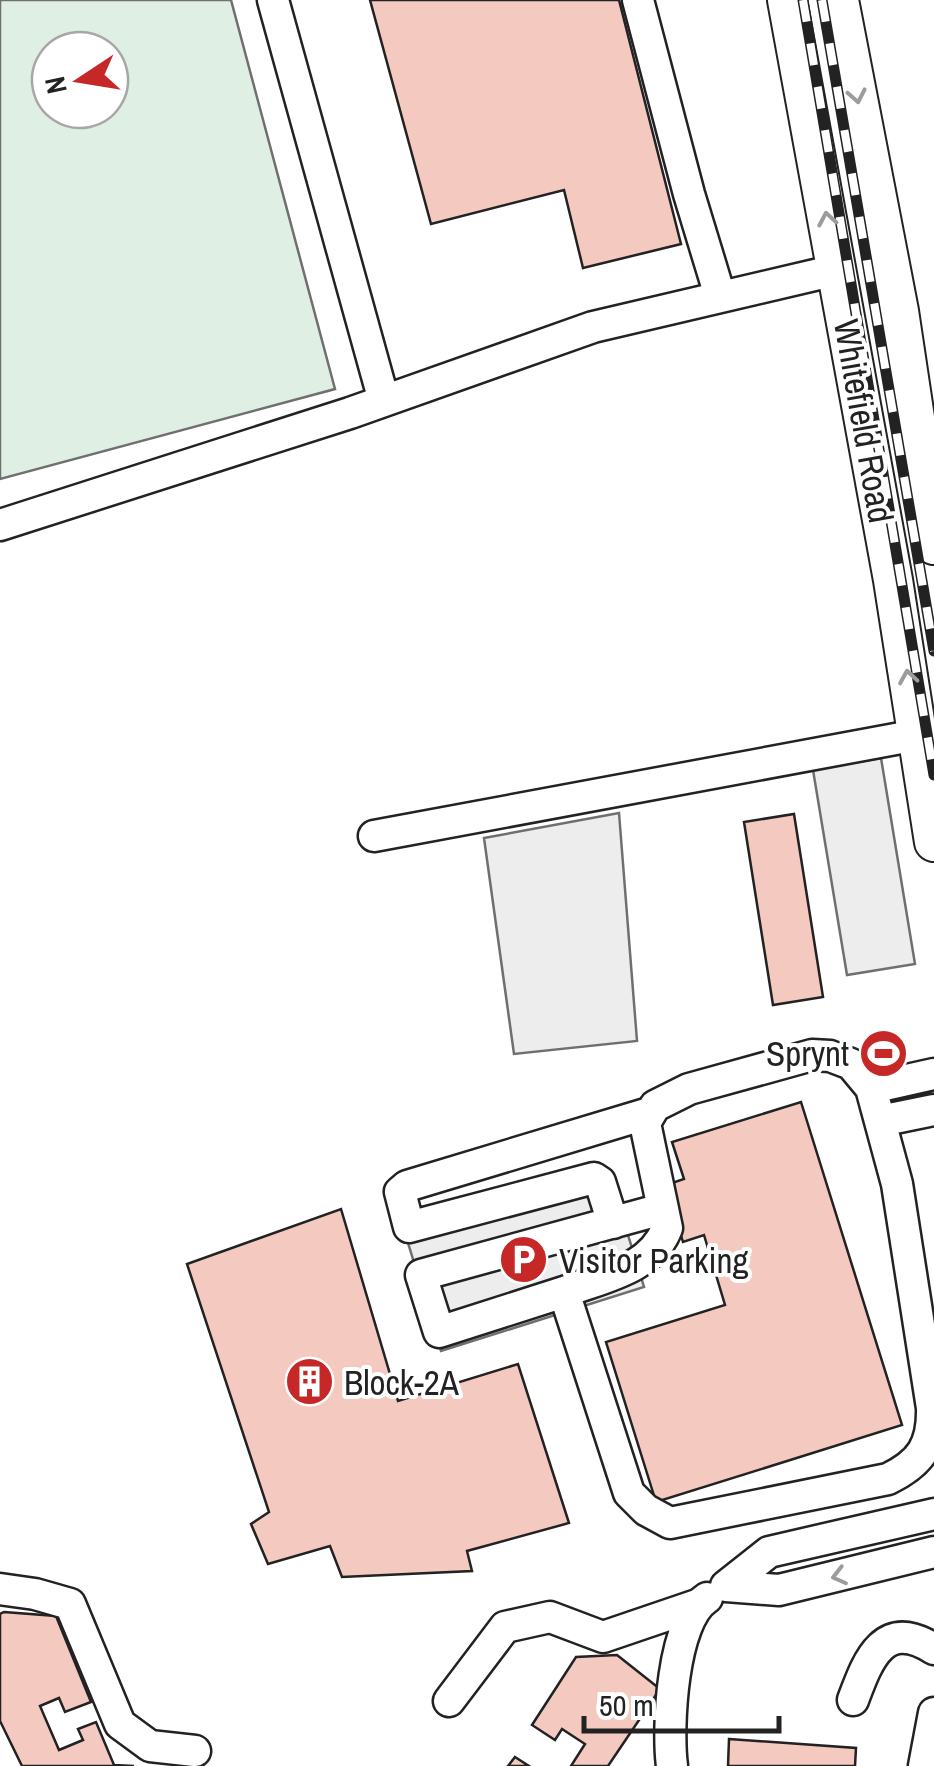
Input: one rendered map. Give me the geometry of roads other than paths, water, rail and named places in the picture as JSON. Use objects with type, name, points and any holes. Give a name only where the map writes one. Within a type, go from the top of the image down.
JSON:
[{"type":"main road","name":"Whitefield Road","points":[[787,0],[893,580],[934,842]]},
{"type":"main road","name":"Whitefield Road","points":[[839,0],[899,311],[934,544]]},
{"type":"street","points":[[273,0],[384,401]]},
{"type":"street","points":[[638,0],[720,296]]},
{"type":"street","points":[[0,525],[384,401],[593,328],[836,270]]},
{"type":"street","points":[[374,836],[917,736]]},
{"type":"street","points":[[564,1292],[629,1494],[646,1510],[670,1523],[888,1479],[911,1468],[933,1430],[897,1184],[872,1088],[851,1064],[830,1056],[812,1054],[689,1089],[665,1099],[649,1113],[408,1186],[400,1197],[439,1332],[564,1292],[652,1256],[667,1228],[647,1139],[649,1113]]},
{"type":"street","points":[[872,1088],[934,1074]]},
{"type":"street","points":[[880,1121],[934,1110]]},
{"type":"street","points":[[409,1227],[594,1178],[600,1182],[613,1222]]},
{"type":"street","points":[[421,1274],[662,1209]]},
{"type":"street","points":[[449,1700],[505,1627],[550,1617],[603,1637],[697,1605],[769,1552],[934,1514]]},
{"type":"street","points":[[726,1586],[779,1590],[934,1552]]},
{"type":"street","points":[[0,1589],[70,1604],[120,1724],[150,1746],[196,1752]]},
{"type":"street","points":[[645,1766],[670,1751],[676,1661],[697,1605]]},
{"type":"street","points":[[853,1700],[869,1657],[886,1642],[904,1637],[934,1649]]},
{"type":"street","points":[[924,1766],[934,1713]]},
{"type":"railway","points":[[803,0],[934,775]]},
{"type":"railway","points":[[822,0],[934,651]]},
{"type":"place","name":"Sprynt","points":[[884,1053]]},
{"type":"place","name":"Visitor Parking","points":[[524,1260]]},
{"type":"place","name":"Block-2A","points":[[309,1382]]}]
